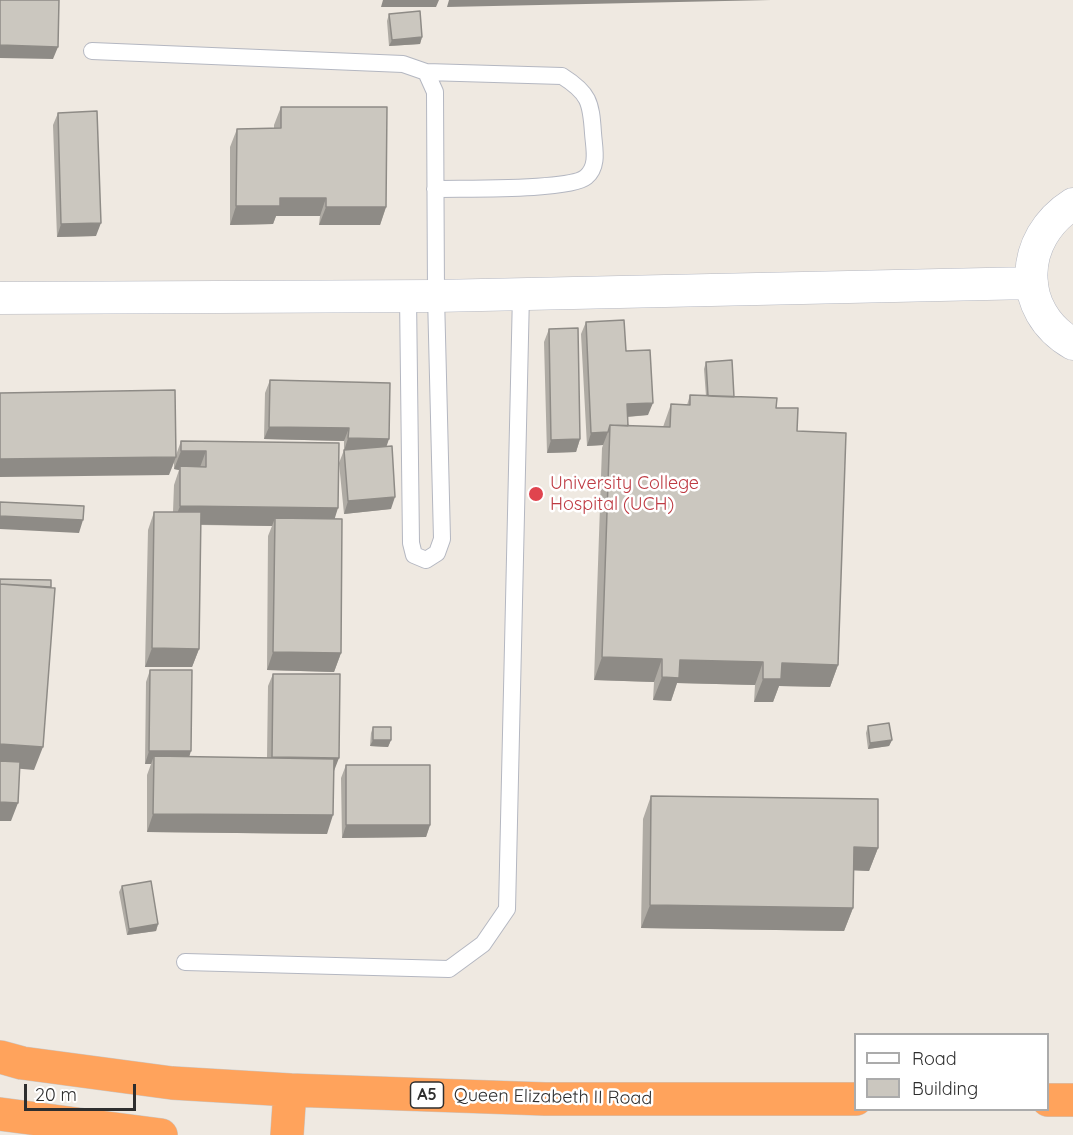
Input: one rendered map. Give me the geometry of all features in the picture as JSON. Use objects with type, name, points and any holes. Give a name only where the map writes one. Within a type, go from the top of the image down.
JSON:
[{"type":"highway","name":"Queen Elizabeth II Road","points":[[0,1057],[22,1063],[172,1083],[290,1090],[545,1099],[854,1099]]},
{"type":"highway","points":[[288,1135],[290,1090]]},
{"type":"highway","points":[[1049,1100],[1073,1100]]},
{"type":"highway","points":[[0,1114],[161,1135]]},
{"type":"street","points":[[1073,204],[1060,212],[1047,225],[1032,258],[1033,294],[1040,311],[1049,326],[1073,344]]},
{"type":"street","points":[[0,298],[422,296],[1032,283]]},
{"type":"lane","points":[[92,51],[403,64],[426,72],[562,76],[580,88],[591,108],[595,164],[585,178],[563,185],[435,189]]},
{"type":"lane","points":[[422,296],[442,539],[437,553],[426,560],[414,555],[411,543],[422,296],[435,189],[435,92],[426,72]]},
{"type":"lane","points":[[185,962],[449,969],[483,944],[507,909],[521,294]]},
{"type":"building","points":[[0,0],[59,0],[58,47],[0,45]]},
{"type":"building","points":[[420,11],[422,37],[392,40],[389,14]]},
{"type":"building","points":[[281,107],[387,107],[386,207],[326,207],[326,198],[280,198],[280,206],[236,206],[237,129],[281,128]]},
{"type":"building","points":[[97,111],[101,223],[61,224],[58,113]]},
{"type":"building","points":[[624,320],[626,351],[650,350],[653,403],[627,404],[628,426],[610,425],[608,432],[591,433],[586,322]]},
{"type":"building","points":[[578,328],[580,439],[551,440],[549,329]]},
{"type":"building","points":[[732,360],[734,397],[708,396],[706,362]]},
{"type":"building","points":[[270,380],[390,383],[389,439],[348,438],[349,428],[269,427]]},
{"type":"building","points":[[175,390],[176,457],[0,459],[0,393]]},
{"type":"building","points":[[690,395],[777,398],[776,408],[798,408],[797,431],[846,433],[838,665],[782,663],[781,679],[763,679],[763,662],[680,660],[679,678],[662,677],[662,659],[602,657],[610,425],[670,427],[671,404],[690,405]]},
{"type":"building","points":[[181,441],[339,443],[338,508],[180,506],[180,466],[206,467],[206,451],[181,451]]},
{"type":"building","points":[[392,446],[395,497],[348,501],[344,450]]},
{"type":"building","points":[[0,502],[84,506],[83,520],[0,516]]},
{"type":"building","points":[[154,512],[201,512],[199,649],[152,648]]},
{"type":"building","points":[[275,518],[342,519],[341,653],[273,652]]},
{"type":"building","points":[[0,579],[51,580],[51,587],[0,584]]},
{"type":"building","points":[[0,584],[55,588],[43,747],[0,744]]},
{"type":"building","points":[[150,670],[192,670],[191,751],[149,751]]},
{"type":"building","points":[[273,674],[340,674],[339,758],[272,757]]},
{"type":"building","points":[[889,723],[892,740],[870,743],[868,726]]},
{"type":"building","points":[[373,727],[391,727],[391,740],[373,740]]},
{"type":"building","points":[[154,756],[334,759],[333,815],[153,814]]},
{"type":"building","points":[[0,761],[20,762],[18,803],[0,802]]},
{"type":"building","points":[[346,765],[430,765],[430,825],[346,825]]},
{"type":"building","points":[[651,796],[878,799],[878,848],[854,847],[853,908],[650,905]]},
{"type":"building","points":[[151,881],[158,924],[129,929],[122,886]]},
{"type":"place","name":"University College Hospital (UCH)","points":[[536,494]]}]
